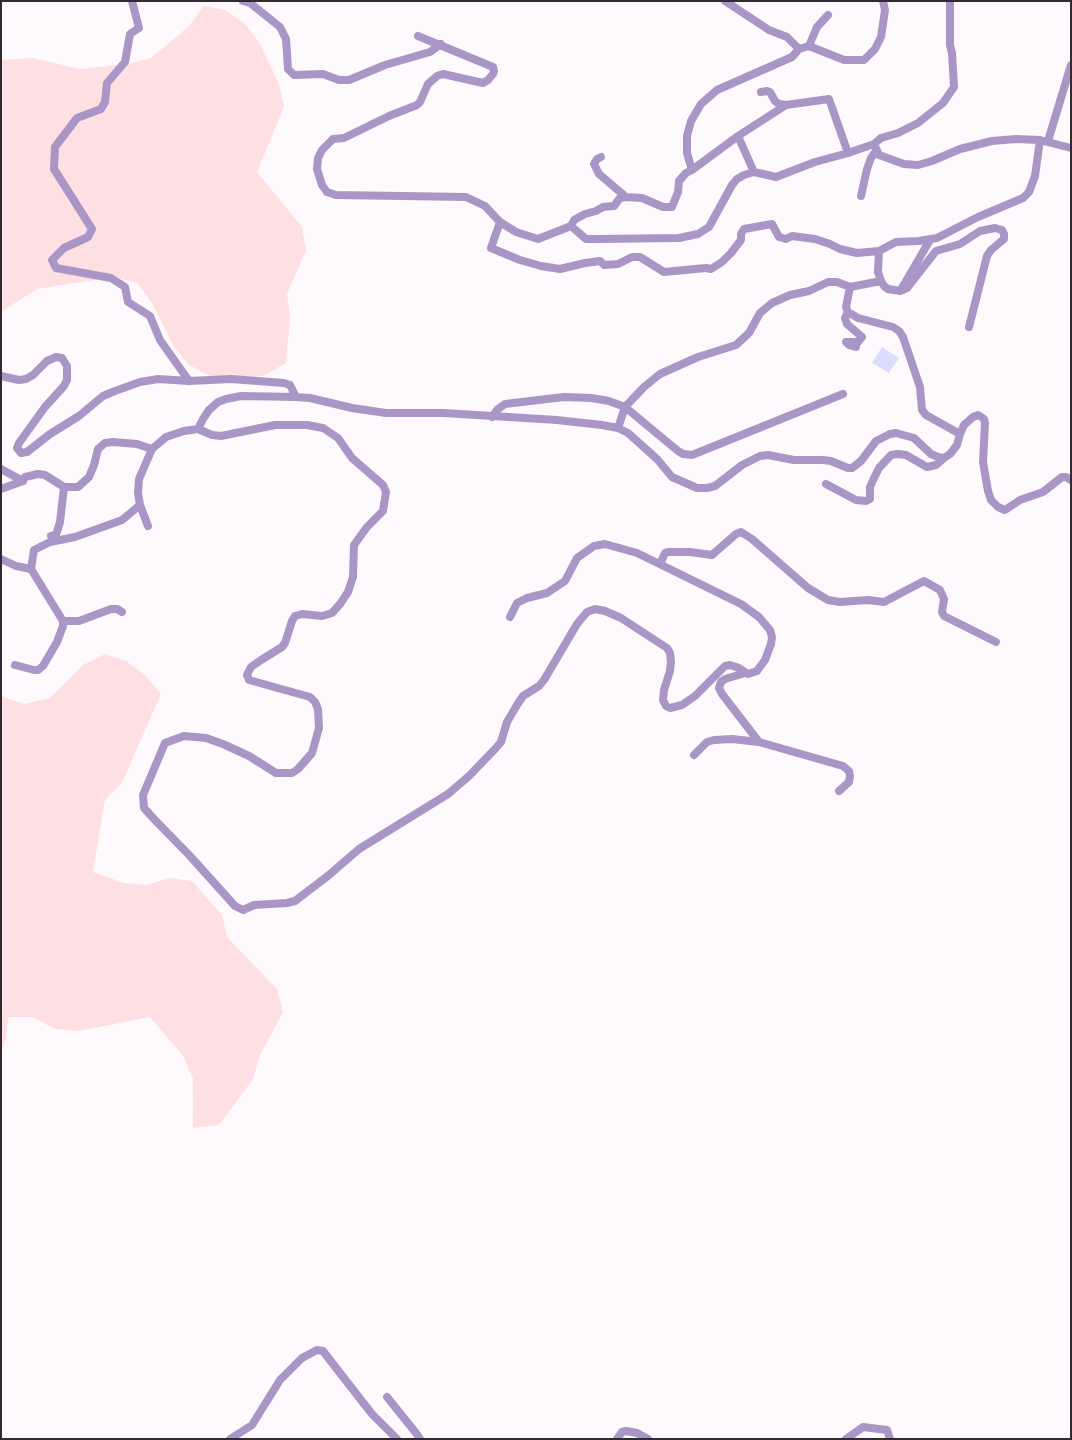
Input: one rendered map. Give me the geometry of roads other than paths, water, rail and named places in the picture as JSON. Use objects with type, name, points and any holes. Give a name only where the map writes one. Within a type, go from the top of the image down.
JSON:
[{"type":"street","points":[[132,1],[139,28],[130,34],[125,62],[108,83],[105,102],[101,109],[77,118],[55,147],[54,169],[92,229],[88,237],[64,248],[52,260],[56,268],[111,278],[125,287],[128,302],[150,316],[160,340],[189,380]]},
{"type":"street","points":[[243,1],[250,4],[280,27],[287,44],[288,69],[294,75],[324,74],[339,80],[349,80],[430,52],[441,44]]},
{"type":"street","points":[[725,1],[763,27],[787,37],[799,49]]},
{"type":"street","points":[[692,170],[687,153],[687,136],[691,121],[701,104],[718,90],[792,57],[799,49],[809,46],[844,60],[864,60],[875,49],[881,38],[885,10],[883,1]]},
{"type":"street","points":[[861,196],[867,169],[881,138],[918,124],[949,97],[954,87],[949,32],[950,1]]},
{"type":"street","points":[[809,46],[816,28],[828,15]]},
{"type":"street","points":[[418,36],[493,67],[493,74],[483,83],[443,74],[437,76],[428,84],[417,106],[389,116],[344,138],[332,139],[322,150],[318,158],[317,169],[322,185],[327,192],[336,194],[466,197],[485,206],[500,222],[516,232],[538,240],[571,226],[574,220],[585,214],[603,207],[614,206],[620,198],[642,198],[663,207],[672,207],[681,178],[686,173],[786,105]]},
{"type":"street","points":[[500,222],[491,248],[520,260],[560,269],[585,262],[600,261],[604,265],[618,264],[632,257],[640,256],[664,272],[706,268],[711,270],[731,253],[741,240],[741,234],[744,229],[772,224],[779,237],[786,240],[792,236],[815,239],[840,249],[857,253],[879,251],[896,242],[930,240],[1023,198],[1029,192],[1044,141],[1071,65]]},
{"type":"street","points":[[761,92],[770,92],[775,101],[786,105],[829,99],[848,153]]},
{"type":"street","points":[[738,136],[754,172]]},
{"type":"street","points":[[875,148],[879,155],[890,160],[918,165],[960,149],[992,141],[1016,139],[1044,141],[1071,148]]},
{"type":"street","points":[[571,226],[586,239],[597,240],[679,238],[698,234],[709,227],[737,179],[754,172],[776,177],[815,162],[875,148]]},
{"type":"street","points":[[601,157],[594,164],[599,174],[626,197]]},
{"type":"street","points":[[879,251],[878,272],[881,281],[888,289],[900,291],[908,288],[936,251],[960,244],[980,231],[995,228],[1002,230],[1004,239],[991,250],[988,256],[969,327]]},
{"type":"street","points":[[900,291],[930,240]]},
{"type":"street","points":[[618,428],[625,408],[644,387],[660,374],[698,357],[736,345],[749,333],[760,313],[772,303],[790,295],[809,291],[828,282],[837,282],[850,288],[881,281]]},
{"type":"street","points":[[850,288],[846,302],[848,312],[847,324],[862,337],[858,342],[846,342],[849,346],[856,347]]},
{"type":"street","points":[[848,312],[858,318],[893,327],[900,331],[920,387],[922,410],[926,415],[960,434]]},
{"type":"street","points":[[1,376],[19,380],[26,379],[33,375],[47,361],[56,356],[62,358],[67,366],[67,380],[64,386],[45,407],[19,443],[18,450],[24,453],[79,416],[103,396],[140,382],[158,379],[231,379],[284,383],[290,385],[296,397]]},
{"type":"street","points":[[492,417],[503,404],[564,397],[609,401],[625,408],[683,454],[692,455],[843,394]]},
{"type":"street","points":[[198,429],[209,410],[218,402],[241,396],[310,398],[352,408],[386,413],[444,413],[557,420],[602,425],[618,428],[628,433],[672,477],[697,488],[715,486],[742,465],[760,456],[768,455],[794,460],[831,461],[852,468],[876,441],[896,433],[914,438],[931,454],[944,458]]},
{"type":"street","points":[[826,484],[856,500],[866,501],[870,499],[870,487],[879,468],[891,455],[906,455],[927,467],[936,465],[957,446],[964,425],[978,415],[984,419],[983,462],[988,492],[991,500],[998,506],[1005,510],[1020,500],[1043,492],[1062,477],[1071,480]]},
{"type":"street","points":[[148,526],[140,505],[138,493],[139,479],[152,449],[166,437],[198,429],[212,435],[221,436],[275,425],[307,425],[323,428],[338,438],[352,458],[383,485],[386,492],[383,511],[367,527],[354,545],[353,577],[348,592],[340,604],[332,612],[322,616],[302,614],[295,616],[286,643],[282,648],[251,667],[248,675],[250,680],[310,697],[315,702],[318,709],[319,728],[312,753],[305,762],[292,773],[276,773],[249,756],[223,744],[206,738],[184,736],[165,744],[143,794],[144,808],[235,906],[243,910],[254,904],[295,901],[329,875],[358,848],[448,794],[469,776],[501,742],[510,716],[520,699],[544,680],[577,624],[591,610],[605,611],[621,618],[663,644],[669,651],[671,658],[670,671],[663,700],[666,706],[670,708],[682,705],[695,696],[725,666],[730,665],[739,668],[745,673]]},
{"type":"street","points":[[1,489],[23,481],[25,476],[38,474],[46,475],[64,487],[78,487],[85,482],[92,471],[98,449],[105,442],[137,444],[152,449]]},
{"type":"street","points":[[1,469],[23,481]]},
{"type":"street","points":[[51,536],[56,535],[60,522],[64,487]]},
{"type":"street","points":[[15,665],[34,670],[38,670],[43,666],[57,642],[63,621],[31,570],[34,550],[39,546],[75,537],[122,520],[140,505]]},
{"type":"street","points":[[660,564],[668,552],[712,555],[736,534],[741,532],[752,539],[808,588],[828,600],[840,602],[868,600],[884,602],[924,581],[940,590],[944,599],[942,612],[944,616],[996,642]]},
{"type":"street","points":[[510,617],[517,603],[527,598],[547,593],[565,581],[577,558],[594,546],[605,544],[637,553],[741,604],[759,617],[770,630],[771,644],[765,660],[757,671],[752,674],[745,673],[725,679],[721,682],[719,688],[759,742]]},
{"type":"street","points":[[1,559],[31,570]]},
{"type":"street","points":[[63,621],[79,621],[111,609],[117,609],[122,612]]},
{"type":"street","points":[[694,754],[707,742],[714,740],[732,738],[759,742],[843,766],[849,771],[850,776],[849,782],[839,791]]},
{"type":"street","points":[[230,1439],[252,1425],[280,1380],[302,1358],[317,1350],[323,1351],[372,1414],[397,1439]]},
{"type":"street","points":[[387,1398],[420,1439]]},
{"type":"street","points":[[846,1439],[862,1427],[887,1430],[890,1439]]},
{"type":"street","points":[[617,1439],[622,1432],[626,1431],[637,1433],[648,1439]]},
{"type":"water","points":[[882,347],[899,358],[889,373],[872,363]]}]
